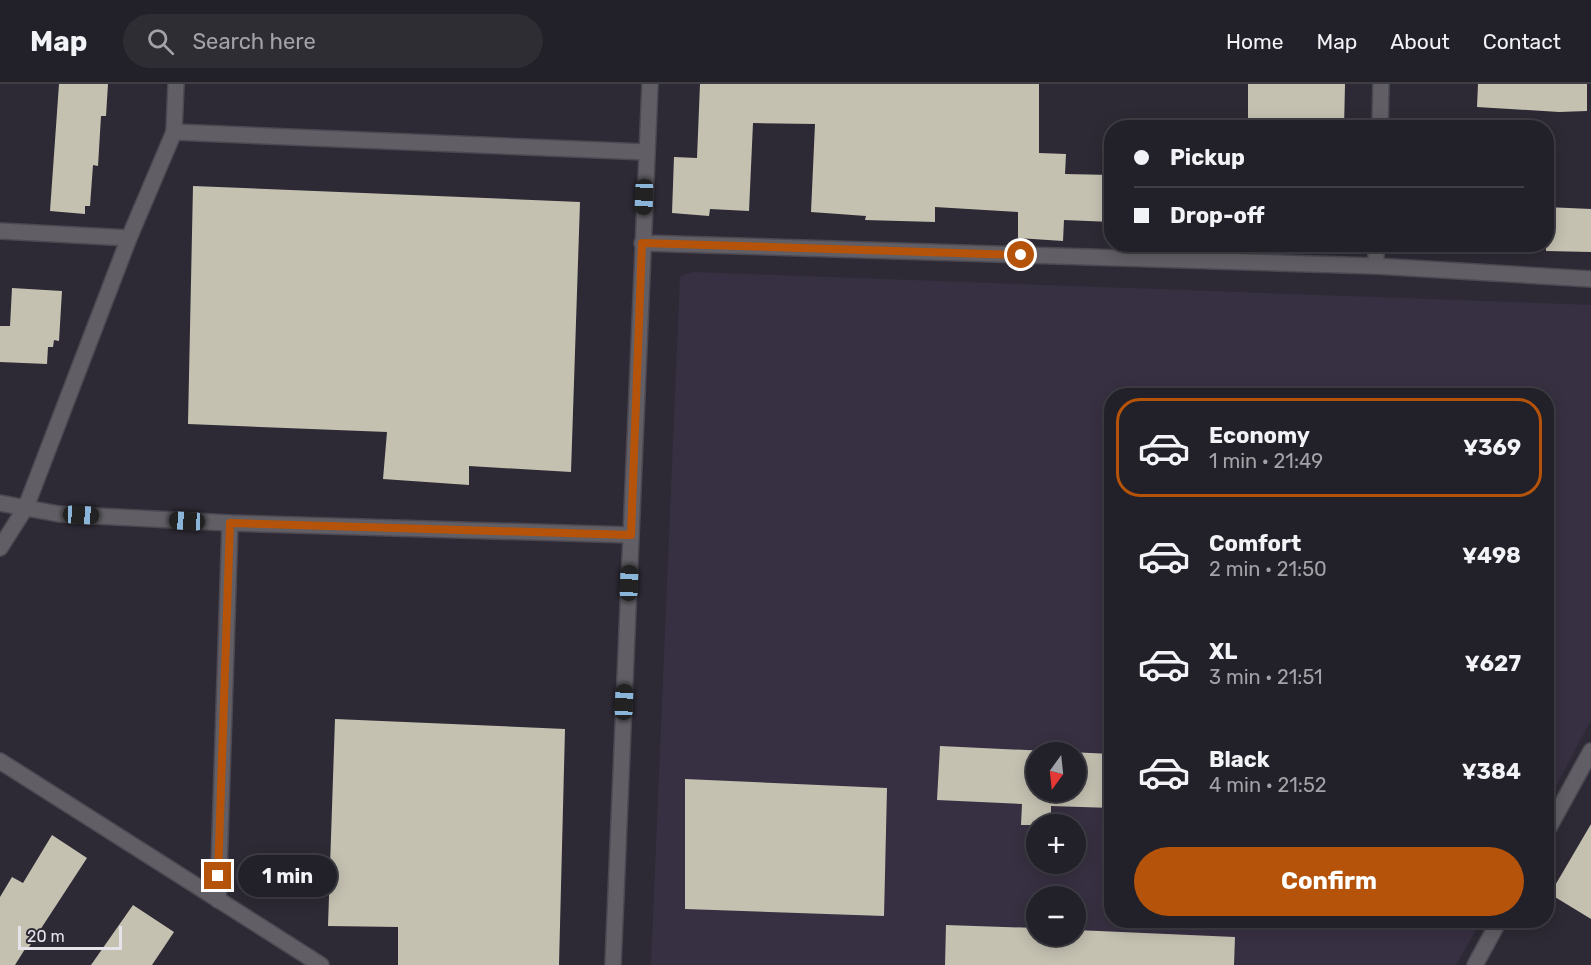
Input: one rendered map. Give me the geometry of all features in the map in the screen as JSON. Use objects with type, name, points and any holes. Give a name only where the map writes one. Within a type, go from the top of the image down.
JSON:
[{"type":"street","points":[[0,548],[26,507],[129,238],[174,132],[176,84]]},
{"type":"street","points":[[613,965],[650,84]]},
{"type":"street","points":[[1380,120],[1381,84]]},
{"type":"street","points":[[174,132],[646,152]]},
{"type":"street","points":[[0,231],[129,238]]},
{"type":"street","points":[[642,243],[1376,266],[1591,279]]},
{"type":"street","points":[[1376,252],[1376,266]]},
{"type":"street","points":[[0,503],[59,514],[230,523],[631,535]]},
{"type":"street","points":[[218,900],[230,523]]},
{"type":"street","points":[[1554,818],[1591,751]]},
{"type":"street","points":[[0,761],[321,965]]},
{"type":"street","points":[[1475,965],[1495,928]]},
{"type":"shaded area","points":[[692,272],[1591,305],[1591,720],[1554,790],[1554,388],[1104,388],[1104,928],[1477,928],[1456,965],[651,965],[680,277]]},
{"type":"building","points":[[59,84],[108,84],[106,116],[101,116],[98,166],[93,165],[90,206],[85,206],[85,214],[50,211]]},
{"type":"building","points":[[700,84],[1039,84],[1039,153],[1066,154],[1065,174],[1104,175],[1104,222],[1064,220],[1063,241],[1018,238],[1018,212],[935,207],[935,222],[865,220],[866,216],[811,212],[815,124],[753,123],[749,211],[710,209],[709,216],[672,213],[674,157],[697,158]]},
{"type":"building","points":[[1248,84],[1345,84],[1344,120],[1248,120]]},
{"type":"building","points":[[1478,84],[1587,84],[1587,111],[1559,112],[1477,107]]},
{"type":"building","points":[[193,186],[580,202],[571,472],[469,466],[469,485],[383,479],[387,432],[188,424]]},
{"type":"building","points":[[1554,207],[1591,209],[1591,252],[1554,251]]},
{"type":"building","points":[[12,288],[62,291],[59,341],[54,340],[53,347],[48,347],[47,364],[0,362],[0,326],[10,326]]},
{"type":"building","points":[[335,719],[565,729],[559,965],[398,965],[398,927],[328,926]]},
{"type":"building","points":[[940,746],[1026,750],[1026,802],[1086,802],[1086,753],[1104,754],[1104,808],[1051,806],[1051,814],[1026,814],[1026,825],[1021,825],[1022,804],[937,800]]},
{"type":"building","points":[[685,779],[887,788],[884,916],[685,909]]},
{"type":"building","points":[[1591,824],[1591,919],[1554,896],[1554,887]]},
{"type":"building","points":[[52,835],[87,858],[15,965],[0,965],[0,897],[12,877],[23,883]]},
{"type":"building","points":[[133,905],[174,932],[152,965],[91,965]]},
{"type":"building","points":[[946,925],[1026,928],[1026,946],[1086,946],[1086,930],[1235,937],[1234,965],[945,965]]},
{"type":"route","points":[[218,876],[230,523],[631,535],[642,243],[1021,255]]}]
